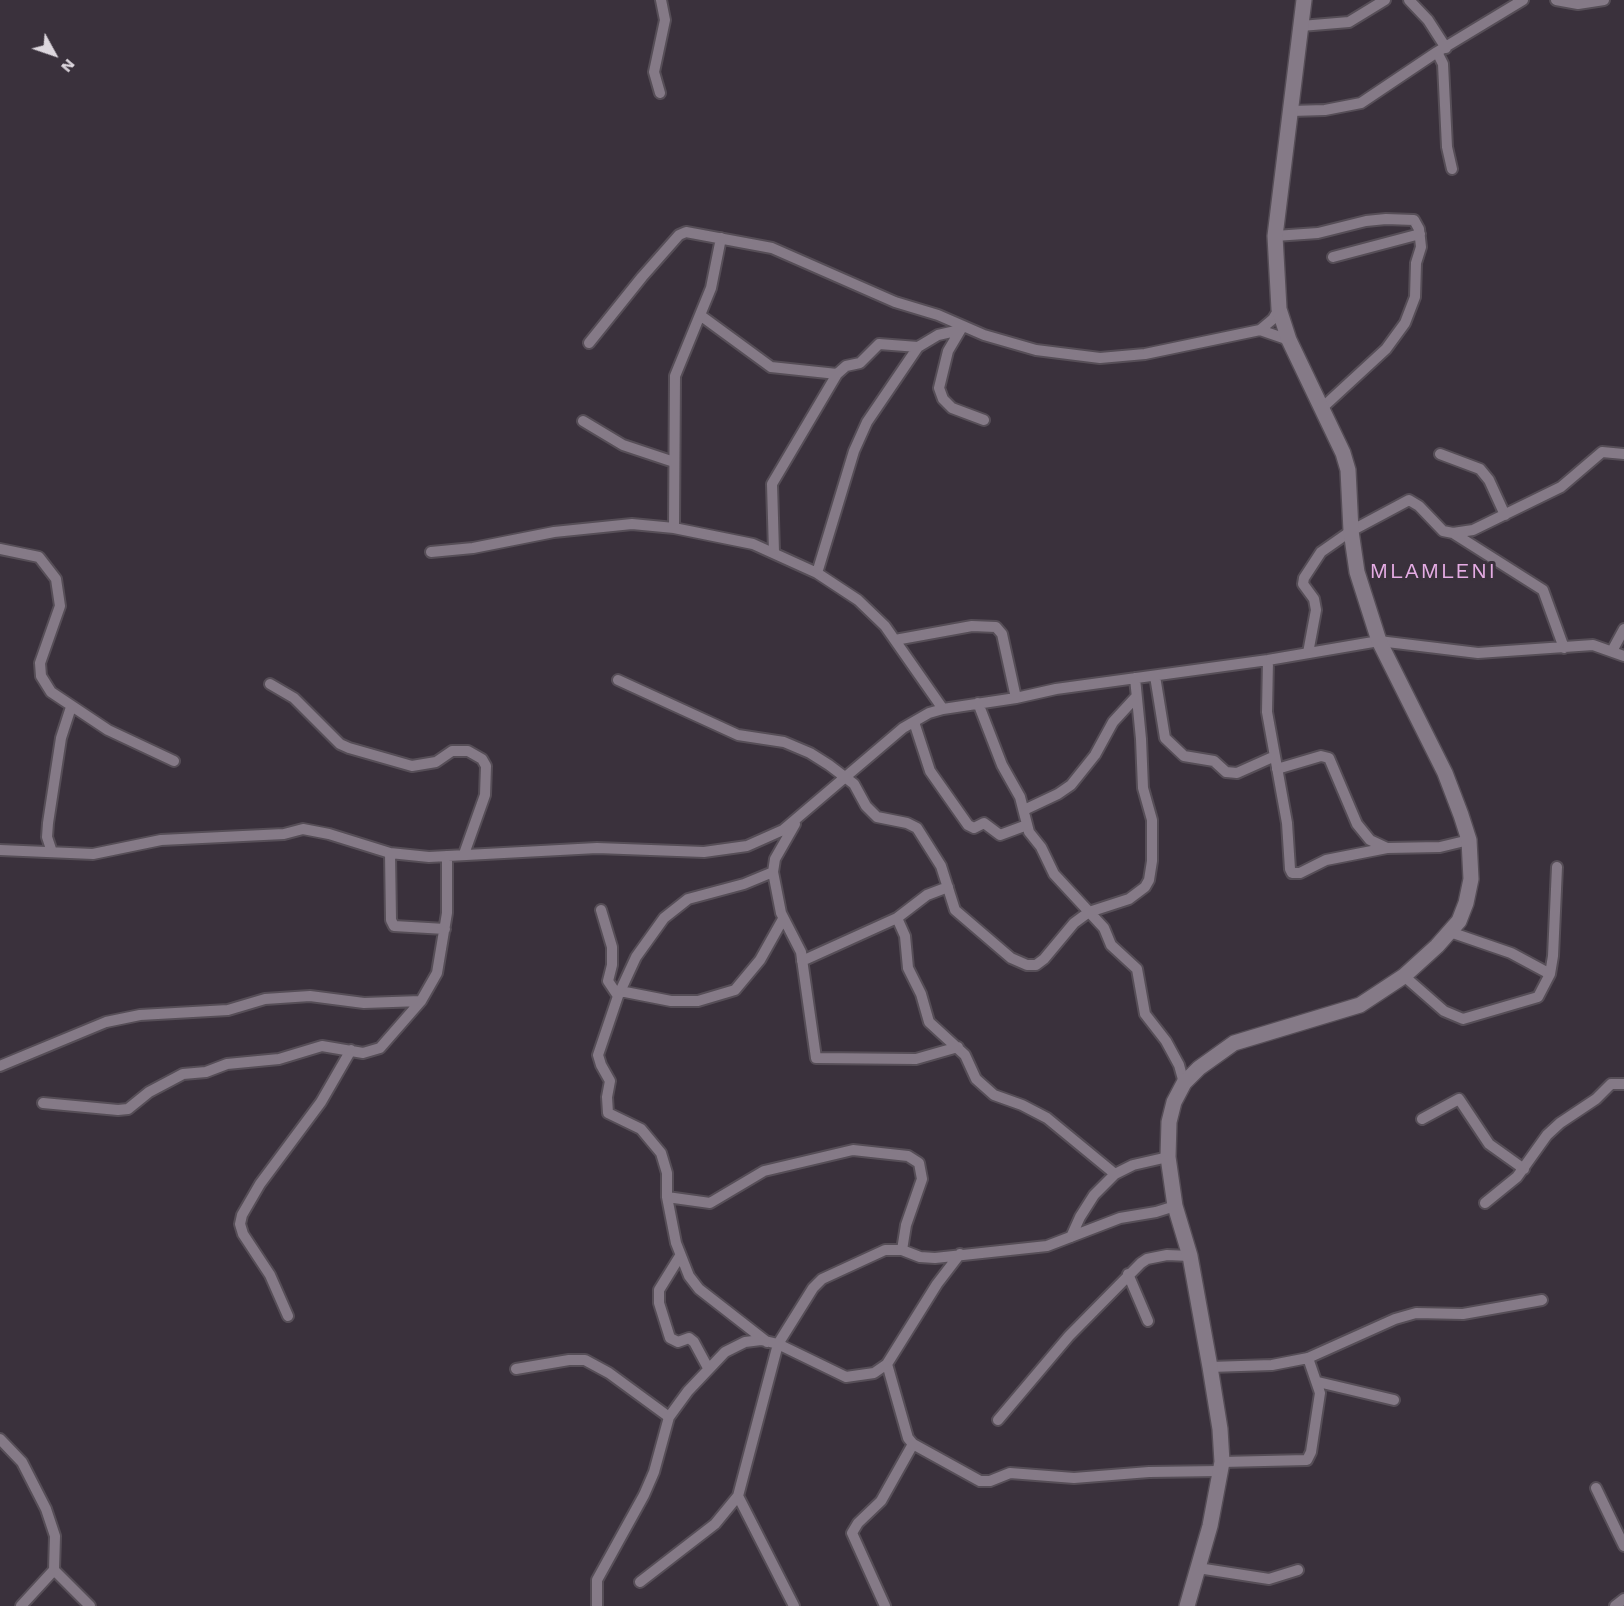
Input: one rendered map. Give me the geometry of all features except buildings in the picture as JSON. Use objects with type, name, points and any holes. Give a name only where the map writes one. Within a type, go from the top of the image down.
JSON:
[{"type":"main road","points":[[1187,1606],[1210,1526],[1221,1466],[1221,1429],[1190,1256],[1175,1206],[1168,1157],[1169,1122],[1174,1102],[1184,1083],[1199,1068],[1234,1043],[1360,1005],[1404,976],[1450,932],[1466,903],[1471,879],[1469,840],[1445,773],[1379,641],[1357,572],[1351,531],[1348,470],[1337,435],[1289,340],[1279,309],[1275,236],[1304,0]]},
{"type":"street","points":[[660,93],[654,72],[665,20],[661,0]]},
{"type":"street","points":[[1300,26],[1349,22],[1384,0]]},
{"type":"street","points":[[1409,0],[1428,20],[1441,50],[1446,135],[1452,169]]},
{"type":"street","points":[[1291,111],[1325,110],[1360,103],[1523,0]]},
{"type":"street","points":[[1556,0],[1578,4],[1604,0]]},
{"type":"street","points":[[1275,236],[1318,233],[1366,221],[1386,219],[1414,220],[1420,234],[1421,247],[1416,263],[1415,297],[1405,323],[1386,349],[1322,408]]},
{"type":"street","points":[[589,343],[682,233],[721,238],[781,251],[863,289],[961,328],[1028,348],[1100,358],[1145,354],[1260,330],[1273,320],[1279,309]]},
{"type":"street","points":[[1333,257],[1420,234]]},
{"type":"street","points":[[674,528],[675,376],[716,269],[721,238]]},
{"type":"street","points":[[700,315],[771,368],[837,374]]},
{"type":"street","points":[[817,573],[860,437],[918,347],[938,335],[961,328]]},
{"type":"street","points":[[961,328],[950,345],[941,371],[941,395],[952,408],[984,420]]},
{"type":"street","points":[[1260,330],[1289,340]]},
{"type":"street","points":[[774,552],[773,481],[837,374],[846,366],[860,363],[879,344],[918,347]]},
{"type":"street","points":[[583,421],[623,445],[674,462]]},
{"type":"street","points":[[1308,654],[1316,610],[1314,599],[1303,584],[1304,578],[1321,552],[1351,531],[1409,500],[1419,506],[1443,531],[1453,533],[1473,530],[1562,488],[1602,452],[1624,454]]},
{"type":"street","points":[[1440,454],[1480,469],[1489,480],[1505,515]]},
{"type":"street","points":[[431,552],[473,548],[554,532],[632,524],[674,528],[753,544],[817,573],[858,600],[874,614],[943,709]]},
{"type":"street","points":[[1453,533],[1543,590],[1564,648]]},
{"type":"street","points":[[0,549],[39,557],[56,579],[60,606],[40,663],[41,676],[51,692],[108,730],[174,761]]},
{"type":"street","points":[[894,640],[972,626],[996,627],[1002,634],[1016,698]]},
{"type":"street","points":[[1612,651],[1624,628]]},
{"type":"street","points":[[0,850],[93,854],[160,840],[284,834],[303,829],[329,834],[390,853],[429,857],[597,848],[704,852],[747,846],[783,830],[844,777],[914,722],[943,709],[1016,698],[1056,689],[1268,660],[1379,641],[1478,652],[1593,645],[1624,656]]},
{"type":"street","points":[[1268,660],[1267,712],[1287,823],[1289,863],[1292,873],[1307,871],[1326,860],[1387,848],[1440,846],[1469,840]]},
{"type":"street","points":[[1155,676],[1165,738],[1184,756],[1214,761],[1229,773],[1249,769],[1275,756]]},
{"type":"street","points":[[618,680],[738,735],[763,737],[798,747],[829,765],[854,784],[866,806],[877,817],[907,822],[917,828],[941,866],[955,910],[1011,958],[1027,965],[1036,964],[1044,959],[1069,928],[1089,912],[1129,898],[1145,887],[1149,880],[1152,861],[1152,820],[1143,788],[1142,739],[1135,678]]},
{"type":"street","points":[[270,684],[294,698],[340,744],[349,748],[412,766],[436,762],[452,751],[468,751],[482,759],[486,766],[485,795],[464,854]]},
{"type":"street","points":[[1024,810],[1058,794],[1071,785],[1095,755],[1113,722],[1136,697]]},
{"type":"street","points":[[978,703],[993,745],[1014,784],[1027,825],[1054,874],[1104,928],[1111,945],[1137,969],[1145,1014],[1166,1041],[1179,1065],[1184,1083]]},
{"type":"street","points":[[52,852],[47,837],[48,823],[61,738],[71,707]]},
{"type":"street","points":[[914,722],[930,771],[968,825],[974,828],[984,823],[1000,835],[1027,825]]},
{"type":"street","points":[[1277,769],[1321,756],[1329,758],[1357,824],[1370,840],[1387,848]]},
{"type":"street","points":[[796,821],[775,859],[773,872],[783,919],[801,952],[816,1058],[916,1059],[958,1047]]},
{"type":"street","points":[[390,853],[391,920],[394,926],[445,929]]},
{"type":"street","points":[[43,1103],[118,1110],[128,1108],[149,1092],[183,1074],[206,1072],[227,1064],[279,1059],[322,1046],[371,1052],[380,1048],[421,1000],[437,973],[445,929],[447,856]]},
{"type":"street","points":[[1404,976],[1444,1011],[1463,1019],[1531,1001],[1538,997],[1550,974],[1557,867]]},
{"type":"street","points":[[773,872],[744,884],[688,899],[675,907],[636,957],[619,993],[598,1055],[610,1081],[607,1097],[608,1113],[634,1124],[656,1145],[667,1173],[667,1197],[680,1256],[699,1289],[772,1343],[846,1377],[874,1373],[887,1364],[937,1284],[960,1254]]},
{"type":"street","points":[[802,961],[897,918],[927,895],[948,887]]},
{"type":"street","points":[[601,910],[612,946],[612,965],[608,981],[619,993],[671,1001],[698,1001],[735,990],[760,960],[783,919]]},
{"type":"street","points":[[897,918],[905,936],[908,968],[921,994],[929,1022],[965,1055],[976,1079],[987,1090],[1047,1118],[1115,1174]]},
{"type":"street","points":[[1450,932],[1511,953],[1550,974]]},
{"type":"street","points":[[0,1066],[106,1022],[140,1016],[222,1011],[265,999],[310,996],[364,1003],[421,1000]]},
{"type":"street","points":[[288,1316],[270,1275],[243,1234],[240,1224],[242,1215],[260,1184],[321,1102],[351,1050]]},
{"type":"street","points":[[1485,1203],[1524,1169],[1547,1135],[1560,1123],[1596,1099],[1611,1084],[1624,1084]]},
{"type":"street","points":[[1422,1119],[1459,1099],[1490,1144],[1524,1169]]},
{"type":"street","points":[[667,1197],[710,1203],[764,1171],[853,1150],[908,1156],[919,1163],[922,1179],[906,1225],[902,1250]]},
{"type":"street","points":[[1071,1237],[1080,1216],[1094,1195],[1115,1174],[1133,1165],[1168,1157]]},
{"type":"street","points":[[640,1582],[715,1524],[738,1496],[772,1343],[818,1283],[876,1252],[902,1250],[920,1257],[1047,1246],[1120,1218],[1156,1212],[1175,1206]]},
{"type":"street","points":[[680,1256],[659,1290],[659,1303],[670,1338],[678,1342],[689,1338],[694,1342],[708,1368]]},
{"type":"street","points":[[998,1420],[1069,1336],[1128,1274],[1141,1263],[1155,1256],[1190,1256]]},
{"type":"street","points":[[1128,1274],[1148,1321]]},
{"type":"street","points":[[1210,1367],[1272,1365],[1308,1358],[1395,1318],[1416,1313],[1462,1314],[1542,1300]]},
{"type":"street","points":[[597,1606],[597,1580],[644,1495],[654,1472],[669,1417],[708,1368],[735,1345],[754,1340],[772,1343]]},
{"type":"street","points":[[887,1364],[904,1429],[913,1444],[980,1481],[990,1481],[1010,1473],[1074,1478],[1307,1460],[1311,1452],[1320,1393],[1308,1358]]},
{"type":"street","points":[[516,1369],[569,1360],[585,1360],[609,1373],[669,1417]]},
{"type":"street","points":[[1318,1382],[1394,1400]]},
{"type":"street","points":[[0,1439],[22,1462],[46,1509],[55,1536],[54,1570],[21,1606]]},
{"type":"street","points":[[885,1606],[852,1533],[858,1523],[881,1501],[913,1444]]},
{"type":"street","points":[[1596,1488],[1624,1546]]},
{"type":"street","points":[[738,1496],[794,1606]]},
{"type":"street","points":[[1198,1568],[1269,1579],[1298,1570]]},
{"type":"street","points":[[54,1570],[90,1606]]},
{"type":"street","points":[[1615,1606],[1624,1599]]},
{"type":"district","name":"MLAMLENI","points":[[1433,572]]}]
